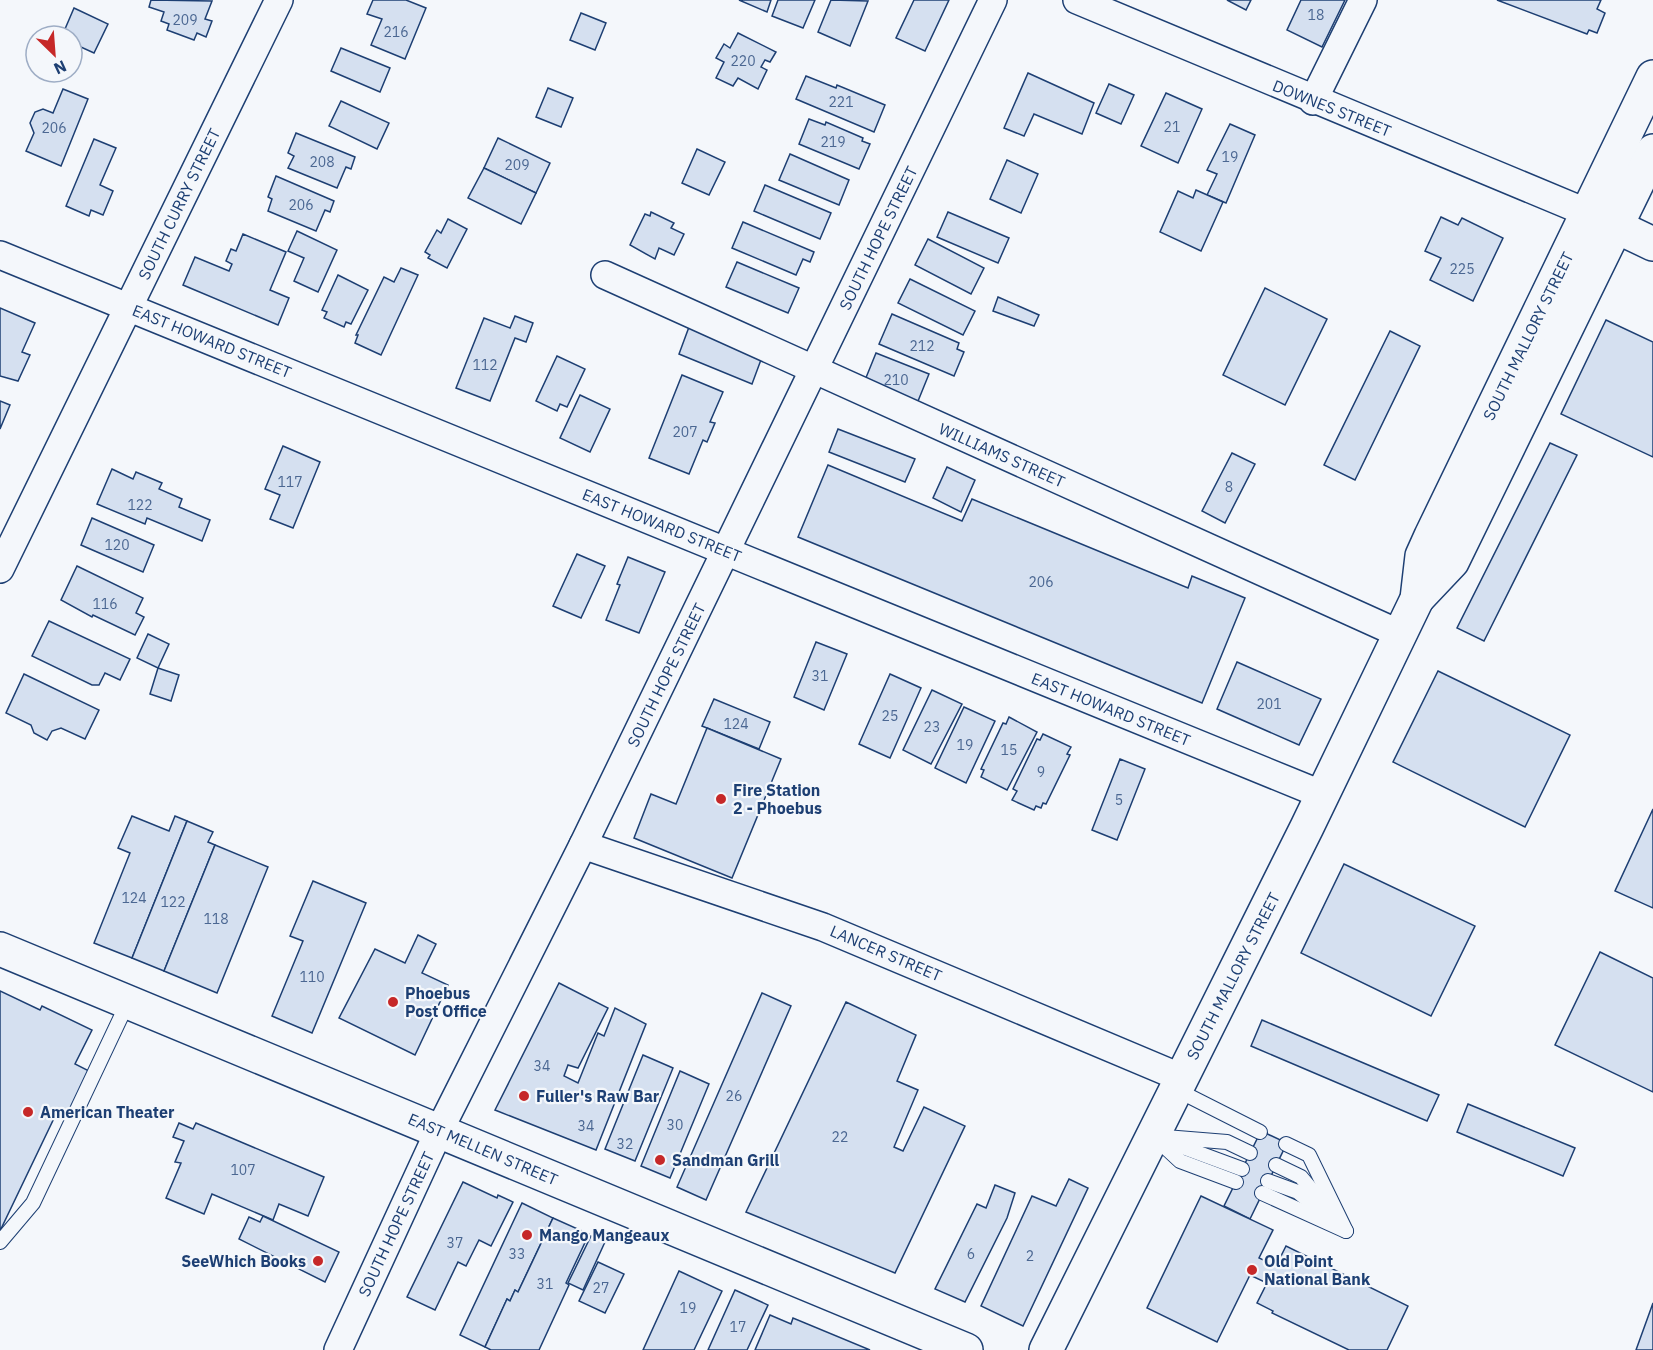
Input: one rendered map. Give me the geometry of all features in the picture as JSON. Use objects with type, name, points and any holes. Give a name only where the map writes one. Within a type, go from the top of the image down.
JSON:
[{"type":"main road","name":"SOUTH MALLORY STREET","points":[[1602,220],[1653,77]]},
{"type":"main road","name":"SOUTH MALLORY STREET","points":[[1046,1350],[1323,795],[1417,599],[1422,556],[1431,536],[1602,220],[1653,151]]},
{"type":"main road","points":[[1602,220],[1653,244]]},
{"type":"main road","name":"EAST MELLEN STREET","points":[[0,949],[966,1350]]},
{"type":"street","name":"SOUTH CURRY STREET","points":[[0,569],[279,0]]},
{"type":"street","name":"SOUTH HOPE STREET","points":[[338,1350],[439,1131],[584,845],[993,0]]},
{"type":"street","name":"DOWNES STREET","points":[[1077,0],[1313,101],[1602,220]]},
{"type":"street","points":[[1313,101],[1363,0]]},
{"type":"street","name":"EAST HOWARD STREET","points":[[0,255],[1323,795]]},
{"type":"street","name":"WILLIAMS STREET","points":[[605,275],[1400,634]]},
{"type":"street","name":"LANCER STREET","points":[[584,845],[823,927],[1179,1084]]},
{"type":"lane","points":[[0,1242],[33,1203],[128,1002]]},
{"type":"lane","points":[[1179,1084],[1260,1131]]},
{"type":"lane","points":[[1153,1136],[1227,1142],[1250,1153]]},
{"type":"lane","points":[[1153,1136],[1180,1161],[1239,1175]]},
{"type":"lane","points":[[1286,1144],[1309,1155],[1346,1231]]},
{"type":"lane","points":[[1276,1165],[1301,1178],[1346,1231]]},
{"type":"lane","points":[[1265,1187],[1298,1192],[1346,1231]]},
{"type":"building","points":[[151,0],[212,1],[205,19],[212,21],[206,37],[197,33],[194,40],[167,30],[169,24],[161,21],[164,12],[149,7]]},
{"type":"building","points":[[373,0],[406,0],[426,8],[405,59],[371,45],[382,19],[367,14]]},
{"type":"building","points":[[739,0],[771,0],[767,12]]},
{"type":"building","points":[[778,0],[815,0],[803,28],[772,16]]},
{"type":"building","points":[[831,0],[868,1],[850,46],[818,32]]},
{"type":"building","points":[[914,0],[949,0],[925,51],[896,38]]},
{"type":"building","points":[[1227,0],[1251,0],[1246,10]]},
{"type":"building","points":[[1301,0],[1345,0],[1322,47],[1287,30]]},
{"type":"building","points":[[1497,0],[1601,0],[1597,9],[1605,13],[1597,33],[1589,30],[1587,34]]},
{"type":"building","points":[[74,8],[108,24],[94,53],[84,48],[84,24],[67,24]]},
{"type":"building","points":[[581,13],[606,23],[595,50],[570,40]]},
{"type":"building","points":[[738,33],[776,52],[770,62],[765,60],[761,67],[767,70],[758,89],[738,78],[733,86],[716,78],[724,62],[716,58],[724,44],[730,48]]},
{"type":"building","points":[[341,48],[390,68],[380,92],[331,71]]},
{"type":"building","points":[[1028,73],[1094,103],[1082,134],[1034,114],[1024,136],[1004,128]]},
{"type":"building","points":[[806,76],[836,88],[837,85],[885,105],[874,132],[796,99]]},
{"type":"building","points":[[1109,84],[1134,95],[1121,124],[1096,113]]},
{"type":"building","points":[[548,88],[573,98],[561,127],[536,117]]},
{"type":"building","points":[[63,89],[88,99],[61,166],[26,151],[34,133],[30,123],[35,112],[43,109],[53,113]]},
{"type":"building","points":[[1166,93],[1202,109],[1178,163],[1141,146]]},
{"type":"building","points":[[341,101],[389,123],[377,149],[329,126]]},
{"type":"building","points":[[809,119],[825,125],[826,122],[863,138],[862,141],[870,144],[859,169],[799,144]]},
{"type":"building","points":[[1230,124],[1255,135],[1226,203],[1207,195],[1217,174],[1207,170]]},
{"type":"building","points":[[296,133],[355,157],[351,169],[346,167],[337,188],[288,168],[294,156],[288,153]]},
{"type":"building","points":[[498,138],[550,163],[536,193],[484,168]]},
{"type":"building","points":[[94,139],[116,148],[100,185],[113,191],[103,215],[91,210],[89,216],[66,206]]},
{"type":"building","points":[[697,149],[725,162],[709,195],[682,183]]},
{"type":"building","points":[[790,154],[849,180],[839,205],[779,180]]},
{"type":"building","points":[[1007,160],[1038,174],[1021,213],[990,199]]},
{"type":"building","points":[[484,168],[536,193],[521,224],[468,198]]},
{"type":"building","points":[[276,176],[334,201],[330,212],[325,210],[316,231],[268,211],[272,199],[268,197]]},
{"type":"building","points":[[765,185],[831,213],[820,239],[754,211]]},
{"type":"building","points":[[1196,190],[1223,202],[1201,251],[1160,232],[1178,191],[1193,198]]},
{"type":"building","points":[[651,212],[674,223],[671,228],[684,234],[674,255],[659,248],[655,259],[630,245],[645,214],[650,216]]},
{"type":"building","points":[[948,212],[1009,238],[998,263],[937,237]]},
{"type":"building","points":[[1441,217],[1458,225],[1462,218],[1503,238],[1473,301],[1430,280],[1441,258],[1425,251]]},
{"type":"building","points":[[448,219],[467,229],[447,268],[428,258],[430,255],[425,252],[437,230],[441,233]]},
{"type":"building","points":[[743,222],[814,252],[810,262],[803,259],[796,275],[732,248]]},
{"type":"building","points":[[297,231],[337,250],[318,292],[294,281],[304,258],[288,251]]},
{"type":"building","points":[[243,234],[286,252],[270,290],[289,298],[278,325],[183,285],[195,257],[229,271],[232,264],[226,261],[231,249],[236,251]]},
{"type":"building","points":[[928,239],[984,268],[971,294],[915,265]]},
{"type":"building","points":[[737,262],[799,288],[788,313],[726,287]]},
{"type":"building","points":[[401,268],[418,275],[381,355],[355,343],[358,335],[356,335],[384,277],[394,282]]},
{"type":"building","points":[[338,275],[368,290],[351,324],[346,322],[344,327],[324,318],[327,312],[322,310]]},
{"type":"building","points":[[910,279],[975,311],[963,335],[898,303]]},
{"type":"building","points":[[1265,288],[1327,319],[1285,405],[1223,375]]},
{"type":"building","points":[[998,297],[1039,315],[1034,326],[993,311]]},
{"type":"building","points":[[0,308],[35,323],[22,352],[30,355],[18,381],[0,376]]},
{"type":"building","points":[[892,314],[959,343],[957,349],[964,352],[954,376],[879,344]]},
{"type":"building","points":[[515,316],[533,323],[526,342],[515,338],[490,401],[456,388],[484,318],[510,328]]},
{"type":"building","points":[[1606,320],[1653,342],[1653,457],[1561,414]]},
{"type":"building","points":[[689,327],[765,349],[752,384],[679,354]]},
{"type":"building","points":[[1390,331],[1420,346],[1355,480],[1324,465]]},
{"type":"building","points":[[876,353],[929,374],[916,406],[863,385]]},
{"type":"building","points":[[557,356],[585,369],[567,407],[560,404],[557,411],[536,401]]},
{"type":"building","points":[[682,375],[723,392],[710,422],[715,423],[707,442],[703,440],[689,474],[649,458]]},
{"type":"building","points":[[580,395],[610,409],[590,452],[560,438]]},
{"type":"building","points":[[0,401],[10,405],[0,429]]},
{"type":"building","points":[[838,429],[915,459],[905,482],[829,452]]},
{"type":"building","points":[[1550,443],[1577,455],[1484,641],[1457,628]]},
{"type":"building","points":[[283,446],[320,462],[293,528],[270,519],[280,495],[265,489]]},
{"type":"building","points":[[1232,453],[1255,464],[1225,523],[1202,511]]},
{"type":"building","points":[[828,465],[962,521],[972,499],[1188,588],[1192,576],[1245,598],[1202,703],[798,537]]},
{"type":"building","points":[[947,467],[975,480],[961,512],[933,498]]},
{"type":"building","points":[[112,469],[133,479],[136,472],[162,483],[159,489],[182,499],[179,507],[210,520],[202,541],[147,518],[145,524],[97,504]]},
{"type":"building","points":[[92,518],[154,545],[143,572],[81,545]]},
{"type":"building","points":[[577,554],[605,566],[581,618],[553,606]]},
{"type":"building","points":[[628,557],[665,572],[639,633],[606,620]]},
{"type":"building","points":[[77,566],[143,598],[136,613],[144,617],[135,635],[93,615],[92,617],[61,600]]},
{"type":"building","points":[[49,621],[130,659],[120,680],[105,673],[99,685],[92,685],[32,656]]},
{"type":"building","points":[[148,634],[169,644],[158,668],[137,658]]},
{"type":"building","points":[[816,642],[847,654],[824,710],[794,697]]},
{"type":"building","points":[[1237,662],[1321,699],[1299,745],[1217,709]]},
{"type":"building","points":[[158,668],[179,675],[171,701],[150,694]]},
{"type":"building","points":[[1438,671],[1570,735],[1525,827],[1393,762]]},
{"type":"building","points":[[24,674],[99,710],[85,739],[61,728],[52,731],[47,740],[34,733],[31,725],[6,713]]},
{"type":"building","points":[[890,674],[921,688],[890,758],[859,744]]},
{"type":"building","points":[[932,690],[962,704],[931,764],[903,750]]},
{"type":"building","points":[[714,699],[770,722],[759,749],[702,726]]},
{"type":"building","points":[[964,707],[995,721],[966,783],[935,768]]},
{"type":"building","points":[[1009,717],[1037,732],[1007,790],[981,777],[984,770],[981,769],[1003,723],[1006,724]]},
{"type":"building","name":"Fire Station 2 - Phoebus","points":[[707,728],[781,759],[732,878],[634,838],[651,794],[676,804]]},
{"type":"building","points":[[1043,734],[1071,747],[1067,754],[1070,755],[1046,804],[1043,803],[1041,808],[1036,806],[1034,810],[1012,800],[1017,791],[1013,789],[1037,739],[1040,740]]},
{"type":"building","points":[[1120,759],[1145,769],[1117,840],[1092,830]]},
{"type":"building","points":[[1653,809],[1653,908],[1615,891]]},
{"type":"building","points":[[132,816],[169,831],[175,816],[187,821],[132,958],[94,943],[130,853],[118,848]]},
{"type":"building","points":[[187,821],[213,832],[208,842],[215,845],[164,971],[132,958]]},
{"type":"building","points":[[215,845],[268,867],[217,993],[164,971]]},
{"type":"building","points":[[1344,864],[1475,926],[1431,1016],[1301,953]]},
{"type":"building","points":[[313,881],[366,903],[312,1033],[272,1016],[303,941],[290,936]]},
{"type":"building","name":"Phoebus Post Office","points":[[418,935],[436,944],[422,973],[448,985],[415,1055],[339,1018],[375,949],[405,963]]},
{"type":"building","points":[[1600,952],[1653,978],[1653,1092],[1555,1045]]},
{"type":"building","points":[[559,983],[608,1008],[578,1068],[568,1065],[564,1076],[578,1083],[598,1033],[604,1036],[615,1008],[646,1024],[596,1150],[495,1110]]},
{"type":"building","name":"American Theater","points":[[0,991],[40,1010],[42,1006],[92,1030],[75,1064],[91,1072],[70,1115],[58,1110],[0,1231]]},
{"type":"building","points":[[762,993],[791,1006],[706,1200],[677,1187]]},
{"type":"building","points":[[846,1002],[916,1035],[897,1081],[918,1090],[894,1147],[903,1151],[924,1107],[965,1126],[895,1273],[746,1212]]},
{"type":"building","points":[[1262,1020],[1439,1095],[1427,1121],[1251,1046]]},
{"type":"building","points":[[643,1055],[673,1068],[635,1161],[605,1149]]},
{"type":"building","points":[[680,1071],[709,1084],[670,1178],[641,1166]]},
{"type":"building","points":[[1468,1104],[1575,1148],[1563,1176],[1457,1132]]},
{"type":"building","points":[[179,1123],[193,1129],[196,1123],[324,1177],[308,1216],[279,1204],[273,1220],[212,1194],[204,1214],[166,1198],[181,1163],[175,1162],[184,1141],[173,1137]]},
{"type":"building","points":[[1261,1131],[1287,1143],[1250,1219],[1224,1206]]},
{"type":"building","points":[[1069,1179],[1088,1188],[1023,1326],[981,1306],[1032,1196],[1056,1206]]},
{"type":"building","points":[[463,1182],[497,1198],[498,1195],[513,1202],[491,1246],[479,1240],[466,1266],[458,1262],[435,1310],[407,1297]]},
{"type":"building","points":[[995,1185],[1015,1193],[1007,1218],[965,1302],[935,1289],[977,1204],[986,1208]]},
{"type":"building","name":"Old Point National Bank","points":[[1201,1196],[1273,1230],[1259,1258],[1276,1266],[1286,1246],[1408,1306],[1387,1350],[1349,1350],[1272,1313],[1273,1311],[1257,1303],[1267,1283],[1250,1275],[1217,1342],[1147,1308]]},
{"type":"building","points":[[522,1203],[553,1218],[518,1292],[515,1290],[510,1301],[507,1299],[485,1347],[460,1335]]},
{"type":"building","points":[[263,1216],[339,1252],[325,1282],[239,1239],[249,1217],[260,1222]]},
{"type":"building","points":[[553,1218],[589,1234],[566,1283],[569,1285],[539,1350],[491,1350],[485,1347],[507,1299],[510,1301],[515,1290],[518,1292]]},
{"type":"building","points":[[591,1236],[605,1242],[583,1290],[568,1283]]},
{"type":"building","points":[[598,1262],[624,1274],[605,1313],[579,1301]]},
{"type":"building","points":[[679,1271],[722,1291],[694,1350],[643,1350]]},
{"type":"building","points":[[735,1290],[768,1305],[747,1350],[708,1350]]},
{"type":"building","points":[[1653,1303],[1653,1350],[1636,1350]]},
{"type":"building","points":[[770,1315],[791,1324],[793,1318],[870,1350],[755,1350]]},
{"type":"place","name":"Fire Station 2 - Phoebus","points":[[721,799]]},
{"type":"place","name":"Phoebus Post Office","points":[[393,1002]]},
{"type":"place","name":"Fuller's Raw Bar","points":[[524,1096]]},
{"type":"place","name":"American Theater","points":[[28,1112]]},
{"type":"place","name":"Sandman Grill","points":[[660,1160]]},
{"type":"place","name":"Mango Mangeaux","points":[[527,1235]]},
{"type":"place","name":"SeeWhich Books","points":[[318,1261]]},
{"type":"place","name":"Old Point National Bank","points":[[1252,1270]]}]
